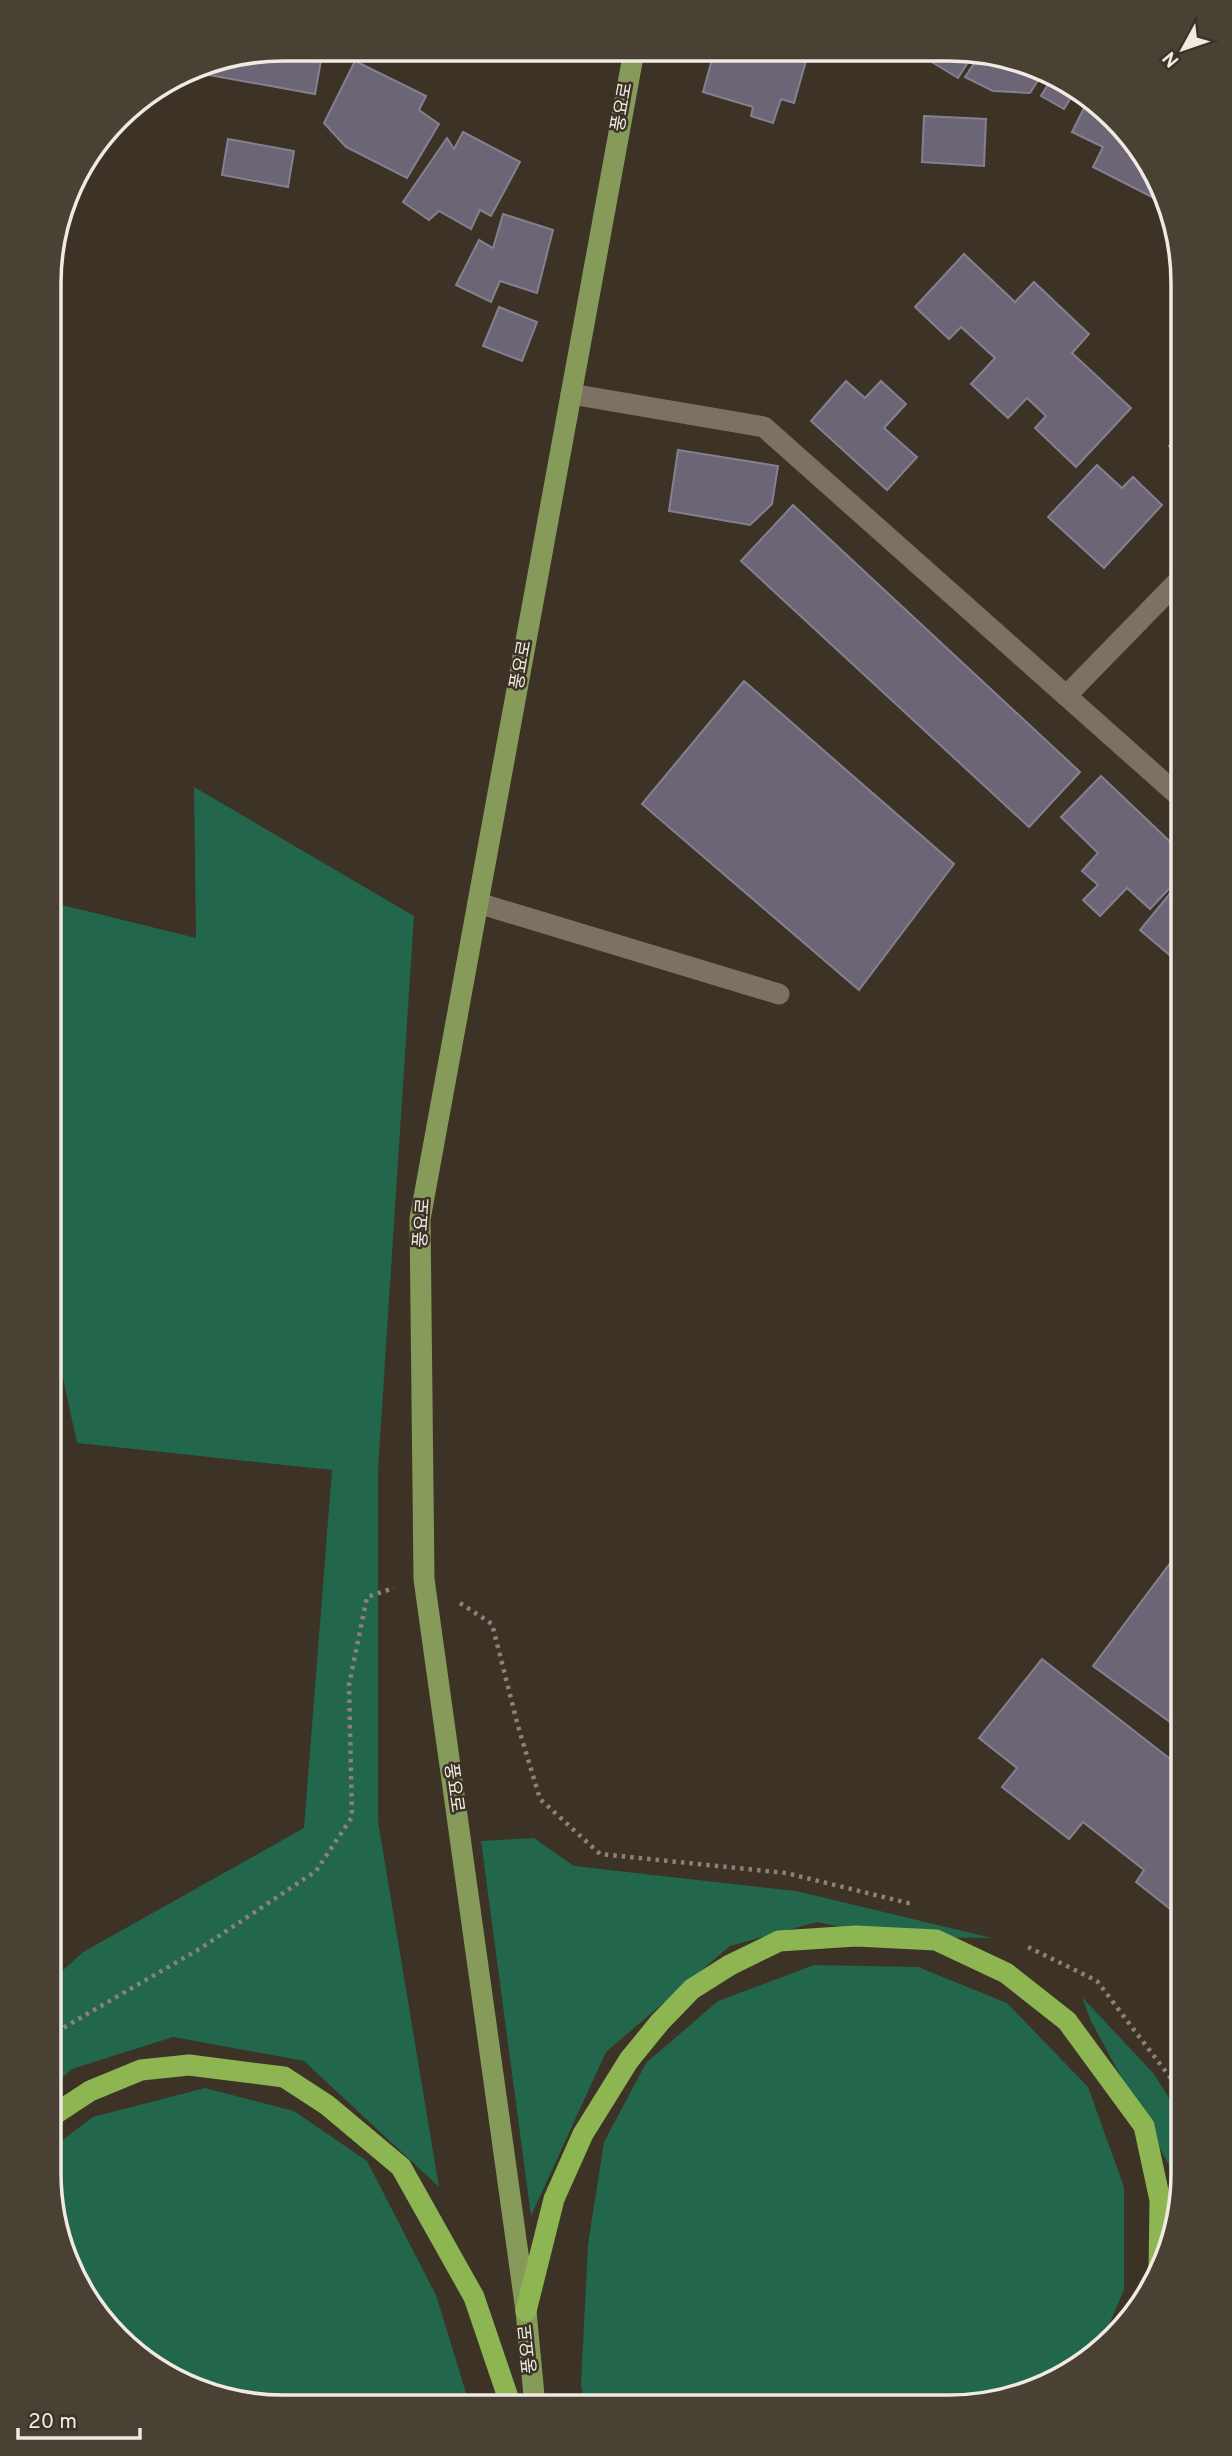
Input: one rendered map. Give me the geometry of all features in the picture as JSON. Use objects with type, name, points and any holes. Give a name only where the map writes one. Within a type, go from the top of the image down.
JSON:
[{"type":"highway","points":[[526,2311],[554,2199],[583,2134],[629,2060],[692,1989],[730,1965],[779,1941],[856,1936],[936,1940],[1006,1973],[1067,2021],[1144,2126],[1160,2200],[1159,2242]]},
{"type":"highway","points":[[61,2110],[90,2091],[141,2070],[189,2064],[285,2077],[327,2105],[401,2167],[474,2297],[507,2395]]},
{"type":"main road","name":"풍요로","points":[[534,2395],[526,2311],[424,1579],[420,1219],[632,61]]},
{"type":"lane","points":[[571,394],[764,427],[1171,789]]},
{"type":"lane","points":[[1066,695],[1171,588]]},
{"type":"lane","points":[[478,902],[779,994]]},
{"type":"path","points":[[61,2029],[201,1948],[316,1871],[352,1817],[349,1685],[367,1597],[424,1579],[492,1624],[540,1799],[600,1854],[786,1873],[915,1905]]},
{"type":"path","points":[[1026,1946],[1097,1981],[1170,2078]]},
{"type":"green space","points":[[194,787],[414,916],[378,1469],[378,1821],[439,2187],[304,2061],[173,2037],[72,2069],[61,2079],[61,1972],[83,1952],[304,1828],[332,1470],[77,1443],[61,1371],[62,905],[196,938]]},
{"type":"green space","points":[[534,1838],[574,1866],[796,1891],[992,1938],[887,1937],[817,1922],[730,1946],[606,2052],[531,2216],[481,1841]]},
{"type":"green space","points":[[814,1965],[918,1967],[1007,2003],[1088,2087],[1124,2187],[1124,2290],[1108,2327],[1072,2357],[1047,2372],[1020,2383],[963,2394],[582,2395],[588,2244],[604,2142],[646,2063],[718,2001]]},
{"type":"green space","points":[[1082,1997],[1154,2074],[1170,2100],[1170,2167],[1091,2021]]},
{"type":"green space","points":[[205,2088],[294,2111],[367,2161],[436,2295],[467,2395],[254,2393],[212,2383],[185,2372],[137,2340],[116,2319],[84,2271],[66,2216],[61,2173],[61,2141],[93,2117]]},
{"type":"building","points":[[711,61],[806,61],[794,103],[781,99],[773,123],[751,116],[753,107],[703,92]]},
{"type":"building","points":[[930,61],[968,63],[958,78]]},
{"type":"building","points":[[269,62],[321,62],[315,94],[208,75]]},
{"type":"building","points":[[357,62],[426,96],[419,110],[439,124],[407,178],[346,147],[324,123]]},
{"type":"building","points":[[974,64],[1020,73],[1038,80],[1030,93],[993,91],[965,77]]},
{"type":"building","points":[[1048,85],[1071,98],[1064,109],[1041,96]]},
{"type":"building","points":[[1084,108],[1116,137],[1133,160],[1153,197],[1093,167],[1103,147],[1072,132]]},
{"type":"building","points":[[924,116],[986,119],[984,166],[922,162]]},
{"type":"building","points":[[463,132],[520,162],[491,216],[480,210],[471,229],[439,211],[429,220],[403,202],[447,138],[454,149]]},
{"type":"building","points":[[228,139],[294,151],[288,187],[222,175]]},
{"type":"building","points":[[503,214],[553,230],[537,293],[500,281],[491,302],[456,285],[479,240],[493,248]]},
{"type":"building","points":[[964,254],[1015,302],[1034,282],[1089,334],[1072,353],[1131,408],[1076,467],[1035,428],[1046,416],[1027,398],[1008,418],[971,384],[995,358],[961,327],[949,339],[915,307]]},
{"type":"building","points":[[499,307],[537,322],[522,361],[483,346]]},
{"type":"building","points":[[846,381],[865,398],[881,381],[906,404],[884,428],[917,457],[887,490],[811,421]]},
{"type":"building","points":[[678,450],[778,466],[772,504],[750,525],[669,511]]},
{"type":"building","points":[[1097,465],[1122,488],[1133,477],[1162,505],[1104,568],[1048,517]]},
{"type":"building","points":[[793,505],[1080,772],[1029,827],[741,561]]},
{"type":"building","points":[[744,681],[954,864],[859,990],[642,804]]},
{"type":"building","points":[[1101,776],[1171,842],[1171,887],[1150,909],[1127,888],[1100,916],[1083,900],[1098,885],[1082,871],[1098,853],[1061,817]]},
{"type":"building","points":[[1171,893],[1171,956],[1140,930]]},
{"type":"building","points":[[1170,1563],[1170,1722],[1093,1666]]},
{"type":"building","points":[[1042,1659],[1170,1759],[1170,1909],[1136,1882],[1144,1870],[1083,1822],[1069,1839],[1002,1787],[1017,1768],[979,1738]]}]
